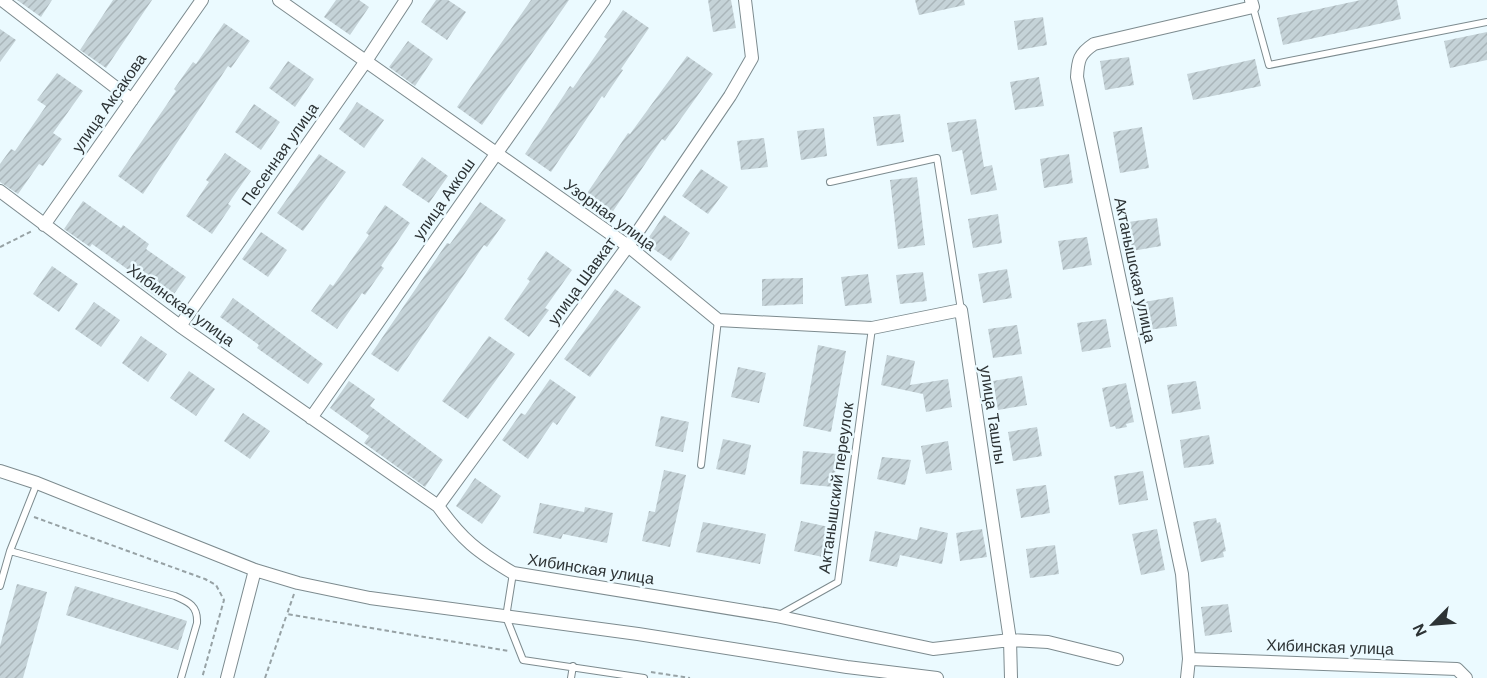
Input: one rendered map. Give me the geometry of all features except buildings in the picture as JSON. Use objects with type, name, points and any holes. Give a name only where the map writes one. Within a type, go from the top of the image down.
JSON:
[{"type":"street","points":[[2,0],[132,100]]},
{"type":"street","name":"улица Аксакова","points":[[44,225],[201,0]]},
{"type":"street","name":"Узорная улица","points":[[279,0],[628,246],[718,320]]},
{"type":"street","name":"Песенная улица","points":[[180,326],[366,61],[406,0]]},
{"type":"street","name":"улица Аккош","points":[[311,418],[604,0]]},
{"type":"street","name":"улица Шавкат","points":[[438,506],[628,246],[730,96],[752,58],[745,0]]},
{"type":"street","name":"Актанышская улица","points":[[1187,678],[1189,658],[1182,574],[1077,77],[1078,61],[1083,51],[1094,44],[1252,3]]},
{"type":"street","name":"Хибинская улица","points":[[0,191],[180,326],[438,506],[456,531],[480,553],[513,573],[776,616],[933,649],[1011,640],[1048,642],[1117,659]]},
{"type":"street","points":[[718,320],[872,328],[961,310]]},
{"type":"street","name":"улица Ташлы","points":[[961,310],[1011,640],[1011,678]]},
{"type":"street","points":[[0,471],[37,483],[255,570],[298,583],[370,598],[638,634],[846,672],[937,678]]},
{"type":"street","points":[[226,678],[255,570]]},
{"type":"street","name":"Хибинская улица","points":[[1189,658],[1456,669],[1466,678]]},
{"type":"lane","points":[[1252,3],[1269,65],[1487,22]]},
{"type":"lane","name":"улица Ташлы","points":[[830,182],[937,158],[961,310]]},
{"type":"lane","points":[[701,465],[718,320]]},
{"type":"lane","name":"Актанышский переулок","points":[[776,616],[838,582],[872,328]]},
{"type":"lane","points":[[0,586],[10,551],[37,483]]},
{"type":"lane","points":[[10,551],[175,596],[190,603],[198,614],[181,678]]},
{"type":"lane","points":[[513,573],[506,617],[522,660],[644,675]]},
{"type":"lane","points":[[571,678],[573,666]]},
{"type":"path","points":[[0,247],[44,225]]},
{"type":"path","points":[[26,514],[216,585],[224,600],[202,678]]},
{"type":"path","points":[[265,678],[298,583]]},
{"type":"path","points":[[287,614],[519,653]]},
{"type":"path","points":[[644,675],[690,678]]}]
